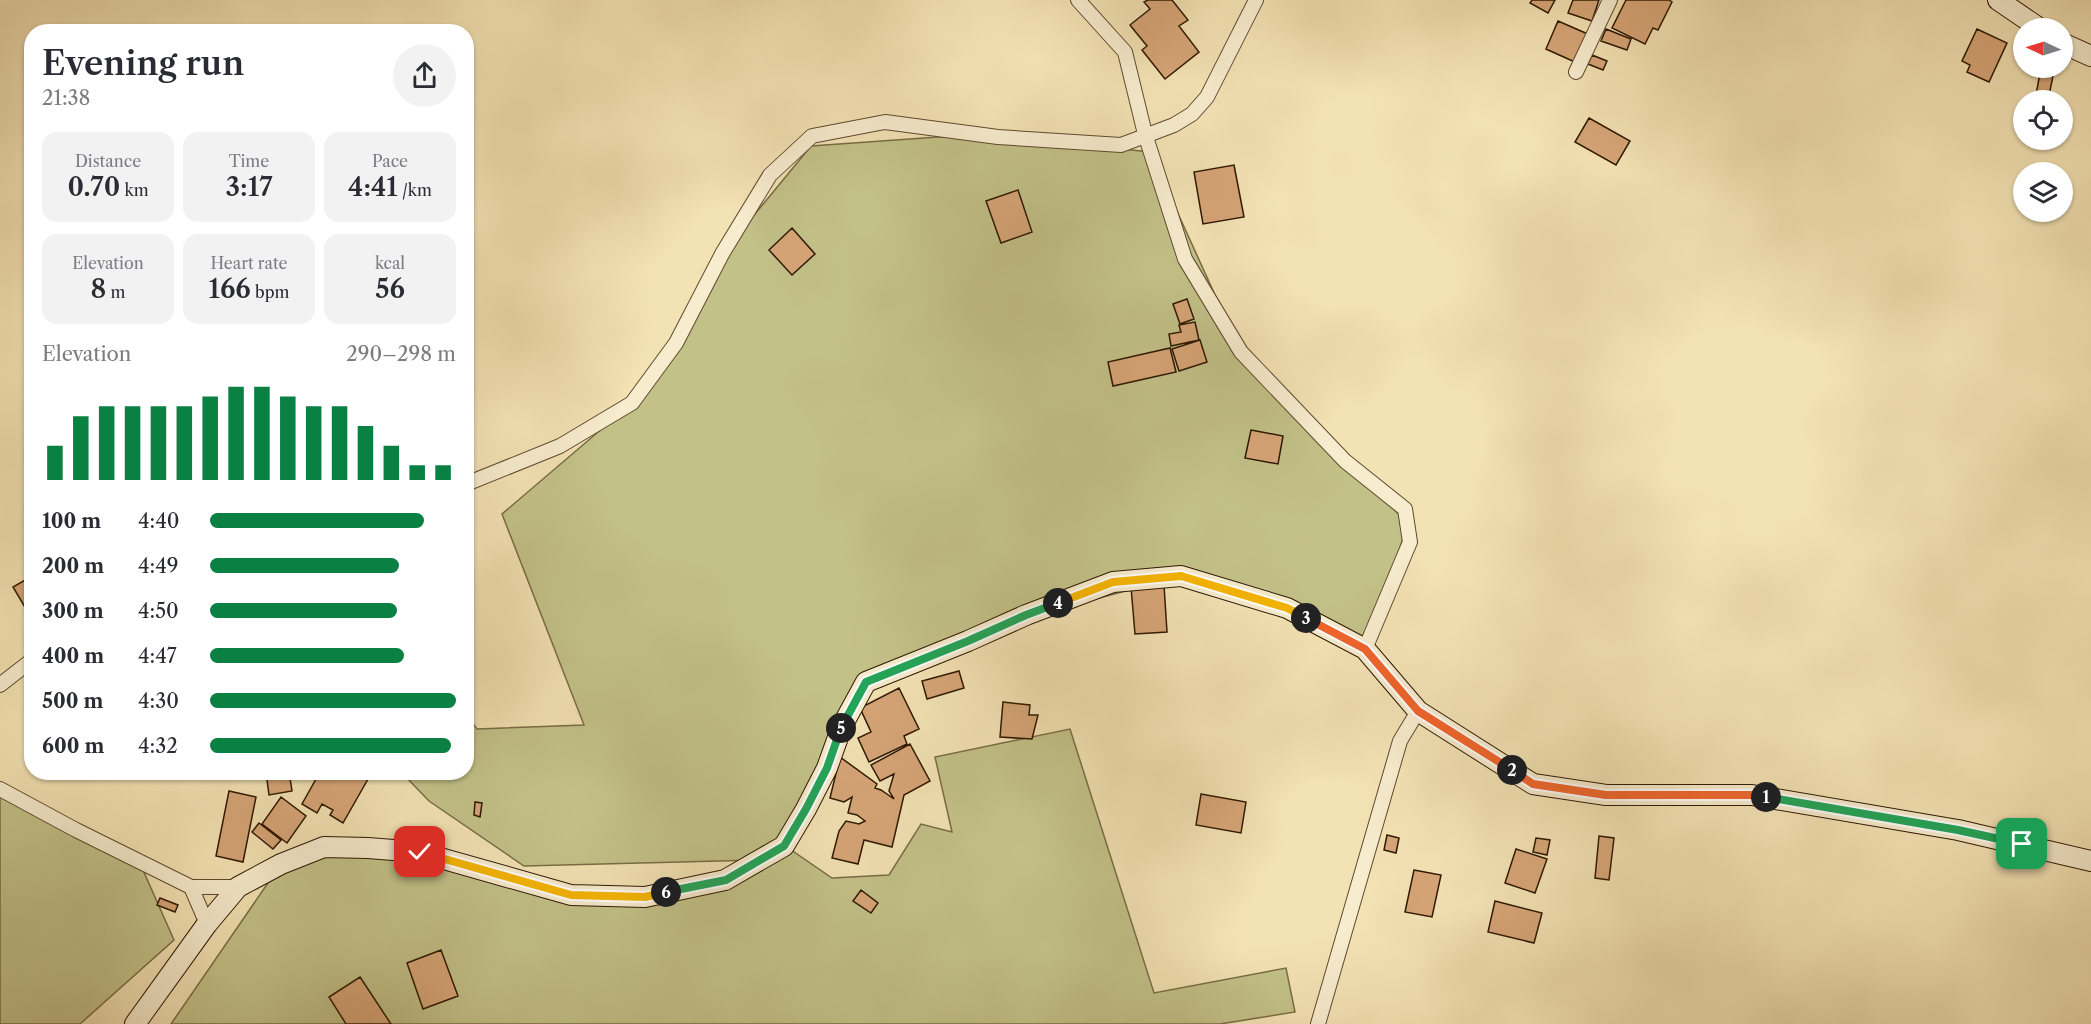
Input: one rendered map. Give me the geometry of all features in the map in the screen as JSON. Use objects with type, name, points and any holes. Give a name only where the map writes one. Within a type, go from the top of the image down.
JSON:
[{"type":"street","points":[[1078,0],[1125,52],[1145,134],[1185,259],[1241,352],[1345,461],[1406,509],[1410,543],[1365,649]]},
{"type":"street","points":[[474,481],[560,446],[632,403],[676,343],[722,254],[770,175],[812,136],[885,122],[998,137],[1121,145],[1145,134],[1174,125],[1192,114],[1208,97],[1256,0]]},
{"type":"street","points":[[1576,72],[1610,0]]},
{"type":"street","points":[[1998,0],[2024,18]]},
{"type":"street","points":[[2073,48],[2091,56]]},
{"type":"street","points":[[135,1024],[207,924],[238,887],[281,864],[324,848],[368,848],[420,852],[571,895],[645,897],[726,880],[784,846],[827,768],[842,726],[866,682],[1026,615],[1113,582],[1181,576],[1287,608],[1365,649],[1418,711],[1533,784],[1606,795],[1752,795],[1958,830],[2091,861]]},
{"type":"street","points":[[0,685],[24,666]]},
{"type":"street","points":[[1318,1024],[1400,741],[1418,711]]},
{"type":"street","points":[[0,789],[191,887],[238,887]]},
{"type":"street","points":[[191,887],[207,924]]},
{"type":"shaded area","points":[[980,134],[1150,152],[1241,352],[1408,524],[1365,649],[1181,576],[1007,623],[866,682],[784,845],[832,878],[889,875],[921,824],[952,832],[935,757],[1070,729],[1154,993],[1286,968],[1295,1012],[1220,1024],[171,1024],[281,864],[368,848],[571,895],[645,897],[758,860],[524,866],[429,801],[409,780],[474,780],[474,725],[477,729],[584,725],[502,514],[632,403],[722,254],[811,146]]},
{"type":"shaded area","points":[[0,784],[139,861],[174,940],[80,1024],[0,1024]]},
{"type":"building","points":[[1172,0],[1188,20],[1179,26],[1199,52],[1165,79],[1142,50],[1147,46],[1130,25],[1150,9],[1144,2]]},
{"type":"building","points":[[1532,0],[1555,0],[1548,13],[1530,3]]},
{"type":"building","points":[[1573,0],[1599,0],[1592,21],[1568,13]]},
{"type":"building","points":[[1626,0],[1669,0],[1672,2],[1658,30],[1653,28],[1645,44],[1612,28]]},
{"type":"building","points":[[1558,21],[1590,35],[1577,63],[1546,49]]},
{"type":"building","points":[[1606,29],[1631,39],[1627,50],[1601,41]]},
{"type":"building","points":[[1977,29],[2007,43],[1989,82],[1967,72],[1970,65],[1962,61]]},
{"type":"building","points":[[1592,55],[1607,61],[1603,70],[1588,64]]},
{"type":"building","points":[[2039,78],[2053,78],[2050,90],[2037,90]]},
{"type":"building","points":[[1589,118],[1630,141],[1616,165],[1575,142]]},
{"type":"building","points":[[1234,165],[1244,217],[1203,224],[1194,172]]},
{"type":"building","points":[[1018,190],[1032,232],[1001,243],[986,201]]},
{"type":"building","points":[[792,228],[815,254],[792,275],[769,250]]},
{"type":"building","points":[[1187,299],[1194,319],[1180,324],[1173,304]]},
{"type":"building","points":[[1195,322],[1199,340],[1171,346],[1169,334],[1181,332],[1179,325]]},
{"type":"building","points":[[1200,340],[1207,362],[1179,371],[1172,349]]},
{"type":"building","points":[[1170,348],[1176,372],[1113,386],[1108,362]]},
{"type":"building","points":[[1251,430],[1283,436],[1278,464],[1245,458]]},
{"type":"building","points":[[24,581],[24,606],[13,587]]},
{"type":"building","points":[[1164,585],[1167,632],[1135,634],[1131,587]]},
{"type":"building","points":[[959,671],[964,688],[927,699],[922,681]]},
{"type":"building","points":[[899,688],[919,729],[904,736],[907,744],[869,762],[858,738],[871,732],[860,708]]},
{"type":"building","points":[[1003,702],[1030,705],[1029,715],[1038,715],[1032,739],[1000,737]]},
{"type":"building","points":[[910,744],[930,781],[904,795],[892,847],[864,840],[858,864],[832,858],[839,831],[846,821],[859,824],[865,821],[857,815],[848,813],[852,797],[844,802],[830,798],[840,757],[877,784],[875,788],[894,799],[889,791],[894,774],[880,781],[871,765]]},
{"type":"building","points":[[267,780],[290,780],[292,791],[269,795]]},
{"type":"building","points":[[316,780],[367,780],[343,823],[330,815],[333,810],[322,804],[317,813],[302,804]]},
{"type":"building","points":[[229,791],[256,797],[243,862],[216,856]]},
{"type":"building","points":[[1201,794],[1246,802],[1241,833],[1196,825]]},
{"type":"building","points":[[281,797],[306,816],[287,843],[262,824]]},
{"type":"building","points":[[475,802],[482,803],[480,817],[474,815]]},
{"type":"building","points":[[259,823],[281,840],[273,849],[252,832]]},
{"type":"building","points":[[1387,835],[1399,838],[1396,853],[1384,850]]},
{"type":"building","points":[[1599,836],[1614,838],[1609,880],[1595,878]]},
{"type":"building","points":[[1536,838],[1550,840],[1547,855],[1533,852]]},
{"type":"building","points":[[1516,849],[1547,859],[1535,893],[1505,883]]},
{"type":"building","points":[[1414,870],[1441,875],[1432,917],[1405,912]]},
{"type":"building","points":[[861,890],[878,903],[871,913],[853,901]]},
{"type":"building","points":[[160,898],[178,905],[175,912],[157,905]]},
{"type":"building","points":[[1495,901],[1542,913],[1534,943],[1488,932]]},
{"type":"building","points":[[441,950],[458,996],[423,1009],[407,963]]},
{"type":"building","points":[[360,977],[391,1024],[346,1024],[329,997]]},
{"type":"route","points":[[420,852],[571,895],[645,897],[726,880],[784,846],[827,768],[842,726],[866,682],[1026,615],[1113,582],[1181,576],[1287,608],[1365,649],[1418,711],[1533,784],[1606,795],[1752,795],[1958,830],[2022,844]]}]
